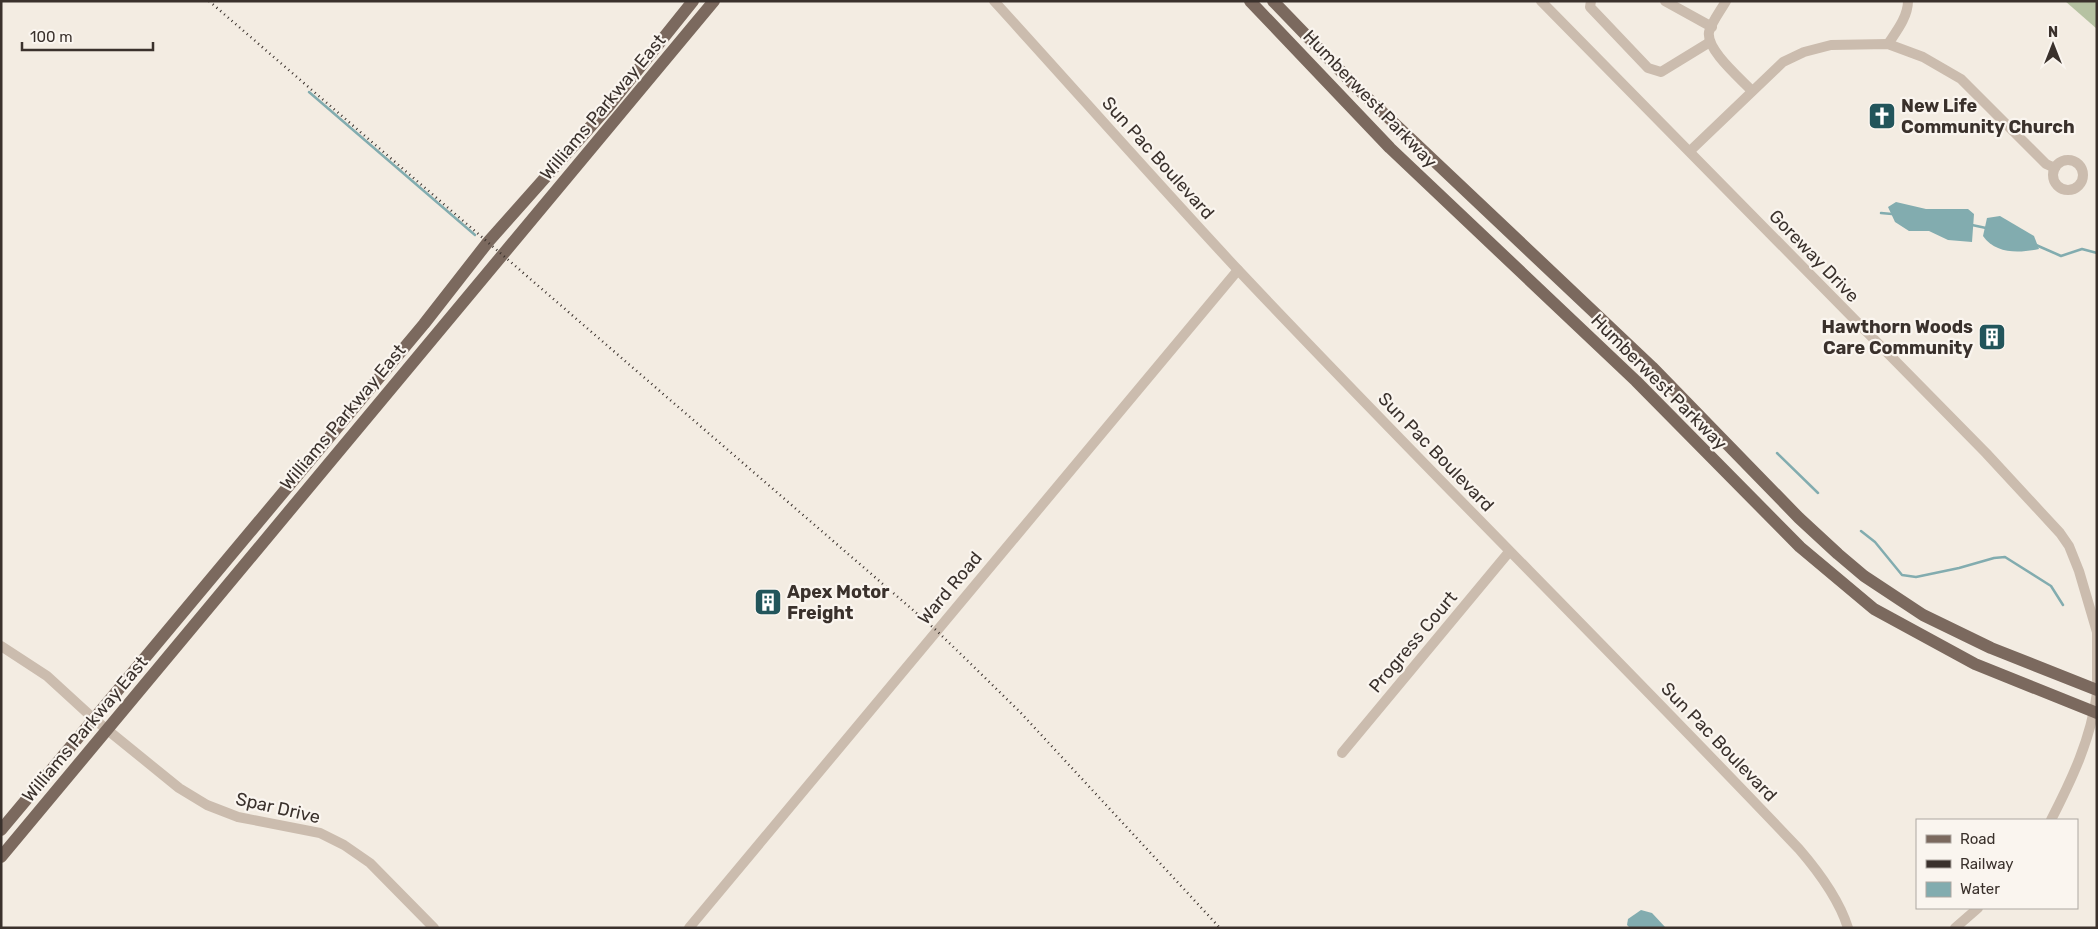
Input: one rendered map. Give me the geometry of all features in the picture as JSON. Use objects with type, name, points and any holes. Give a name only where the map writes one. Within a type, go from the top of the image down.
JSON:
[{"type":"main road","name":"Williams Parkway East","points":[[1,830],[422,325],[488,242],[608,107],[693,1]]},
{"type":"main road","name":"Williams Parkway East","points":[[1,857],[714,1]]},
{"type":"main road","name":"Humberwest Parkway","points":[[1250,1],[1390,148],[1636,381],[1800,547],[1874,609],[1975,664],[2096,713]]},
{"type":"main road","name":"Humberwest Parkway","points":[[1273,1],[1358,89],[1652,367],[1799,518],[1864,576],[1923,615],[1991,648],[2097,691]]},
{"type":"street","name":"Sun Pac Boulevard","points":[[994,1],[1238,270],[1509,552],[1799,848],[1821,877],[1841,911],[1848,928]]},
{"type":"street","name":"Goreway Drive","points":[[1541,1],[1690,151],[1898,366],[1986,453],[2060,533],[2069,546],[2079,571],[2097,632],[2097,680]]},
{"type":"street","points":[[1591,1],[1590,7],[1648,68],[1661,72],[1710,42]]},
{"type":"street","points":[[1664,1],[1712,27]]},
{"type":"street","points":[[1726,1],[1709,32],[1710,42],[1718,56],[1752,91]]},
{"type":"street","points":[[1888,44],[1900,26],[1908,7],[1908,1]]},
{"type":"street","points":[[1690,151],[1783,62],[1804,52],[1831,45],[1888,44],[1923,57],[1961,79],[2046,164],[2055,168]]},
{"type":"street","name":"Ward Road","points":[[689,928],[1238,270]]},
{"type":"street","name":"Progress Court","points":[[1342,753],[1509,552]]},
{"type":"street","name":"Spar Drive","points":[[1,646],[47,676],[94,719],[155,770],[207,805],[238,818],[320,833],[344,845],[370,863],[434,928]]},
{"type":"street","points":[[2051,819],[2080,761],[2096,713],[2097,691]]},
{"type":"street","points":[[1955,928],[1977,909]]},
{"type":"green space","points":[[2065,1],[2097,1],[2097,29]]},
{"type":"water","points":[[1896,202],[1926,209],[1968,209],[1974,214],[1972,242],[1948,240],[1929,231],[1909,231],[1895,222],[1888,207]]},
{"type":"water","points":[[2000,216],[2034,236],[2039,249],[2008,251],[1988,242],[1983,236],[1987,218]]},
{"type":"water","points":[[1641,910],[1652,913],[1666,928],[1630,928],[1627,925],[1628,919]]},
{"type":"waterway","points":[[309,92],[475,235]]},
{"type":"waterway","points":[[1881,213],[1892,214]]},
{"type":"waterway","points":[[1972,225],[1986,228]]},
{"type":"waterway","points":[[2036,245],[2061,256],[2082,249],[2097,253]]},
{"type":"waterway","points":[[1777,453],[1818,493]]},
{"type":"waterway","points":[[1861,531],[1875,542],[1902,575],[1916,577],[2005,557],[2051,586],[2063,605]]},
{"type":"railway","points":[[209,1],[936,630],[1020,712],[1220,928]]},
{"type":"place","name":"New Life Community Church","points":[[1882,116]]},
{"type":"place","name":"Hawthorn Woods Care Community","points":[[1992,337]]},
{"type":"place","name":"Apex Motor Freight","points":[[768,602]]}]
